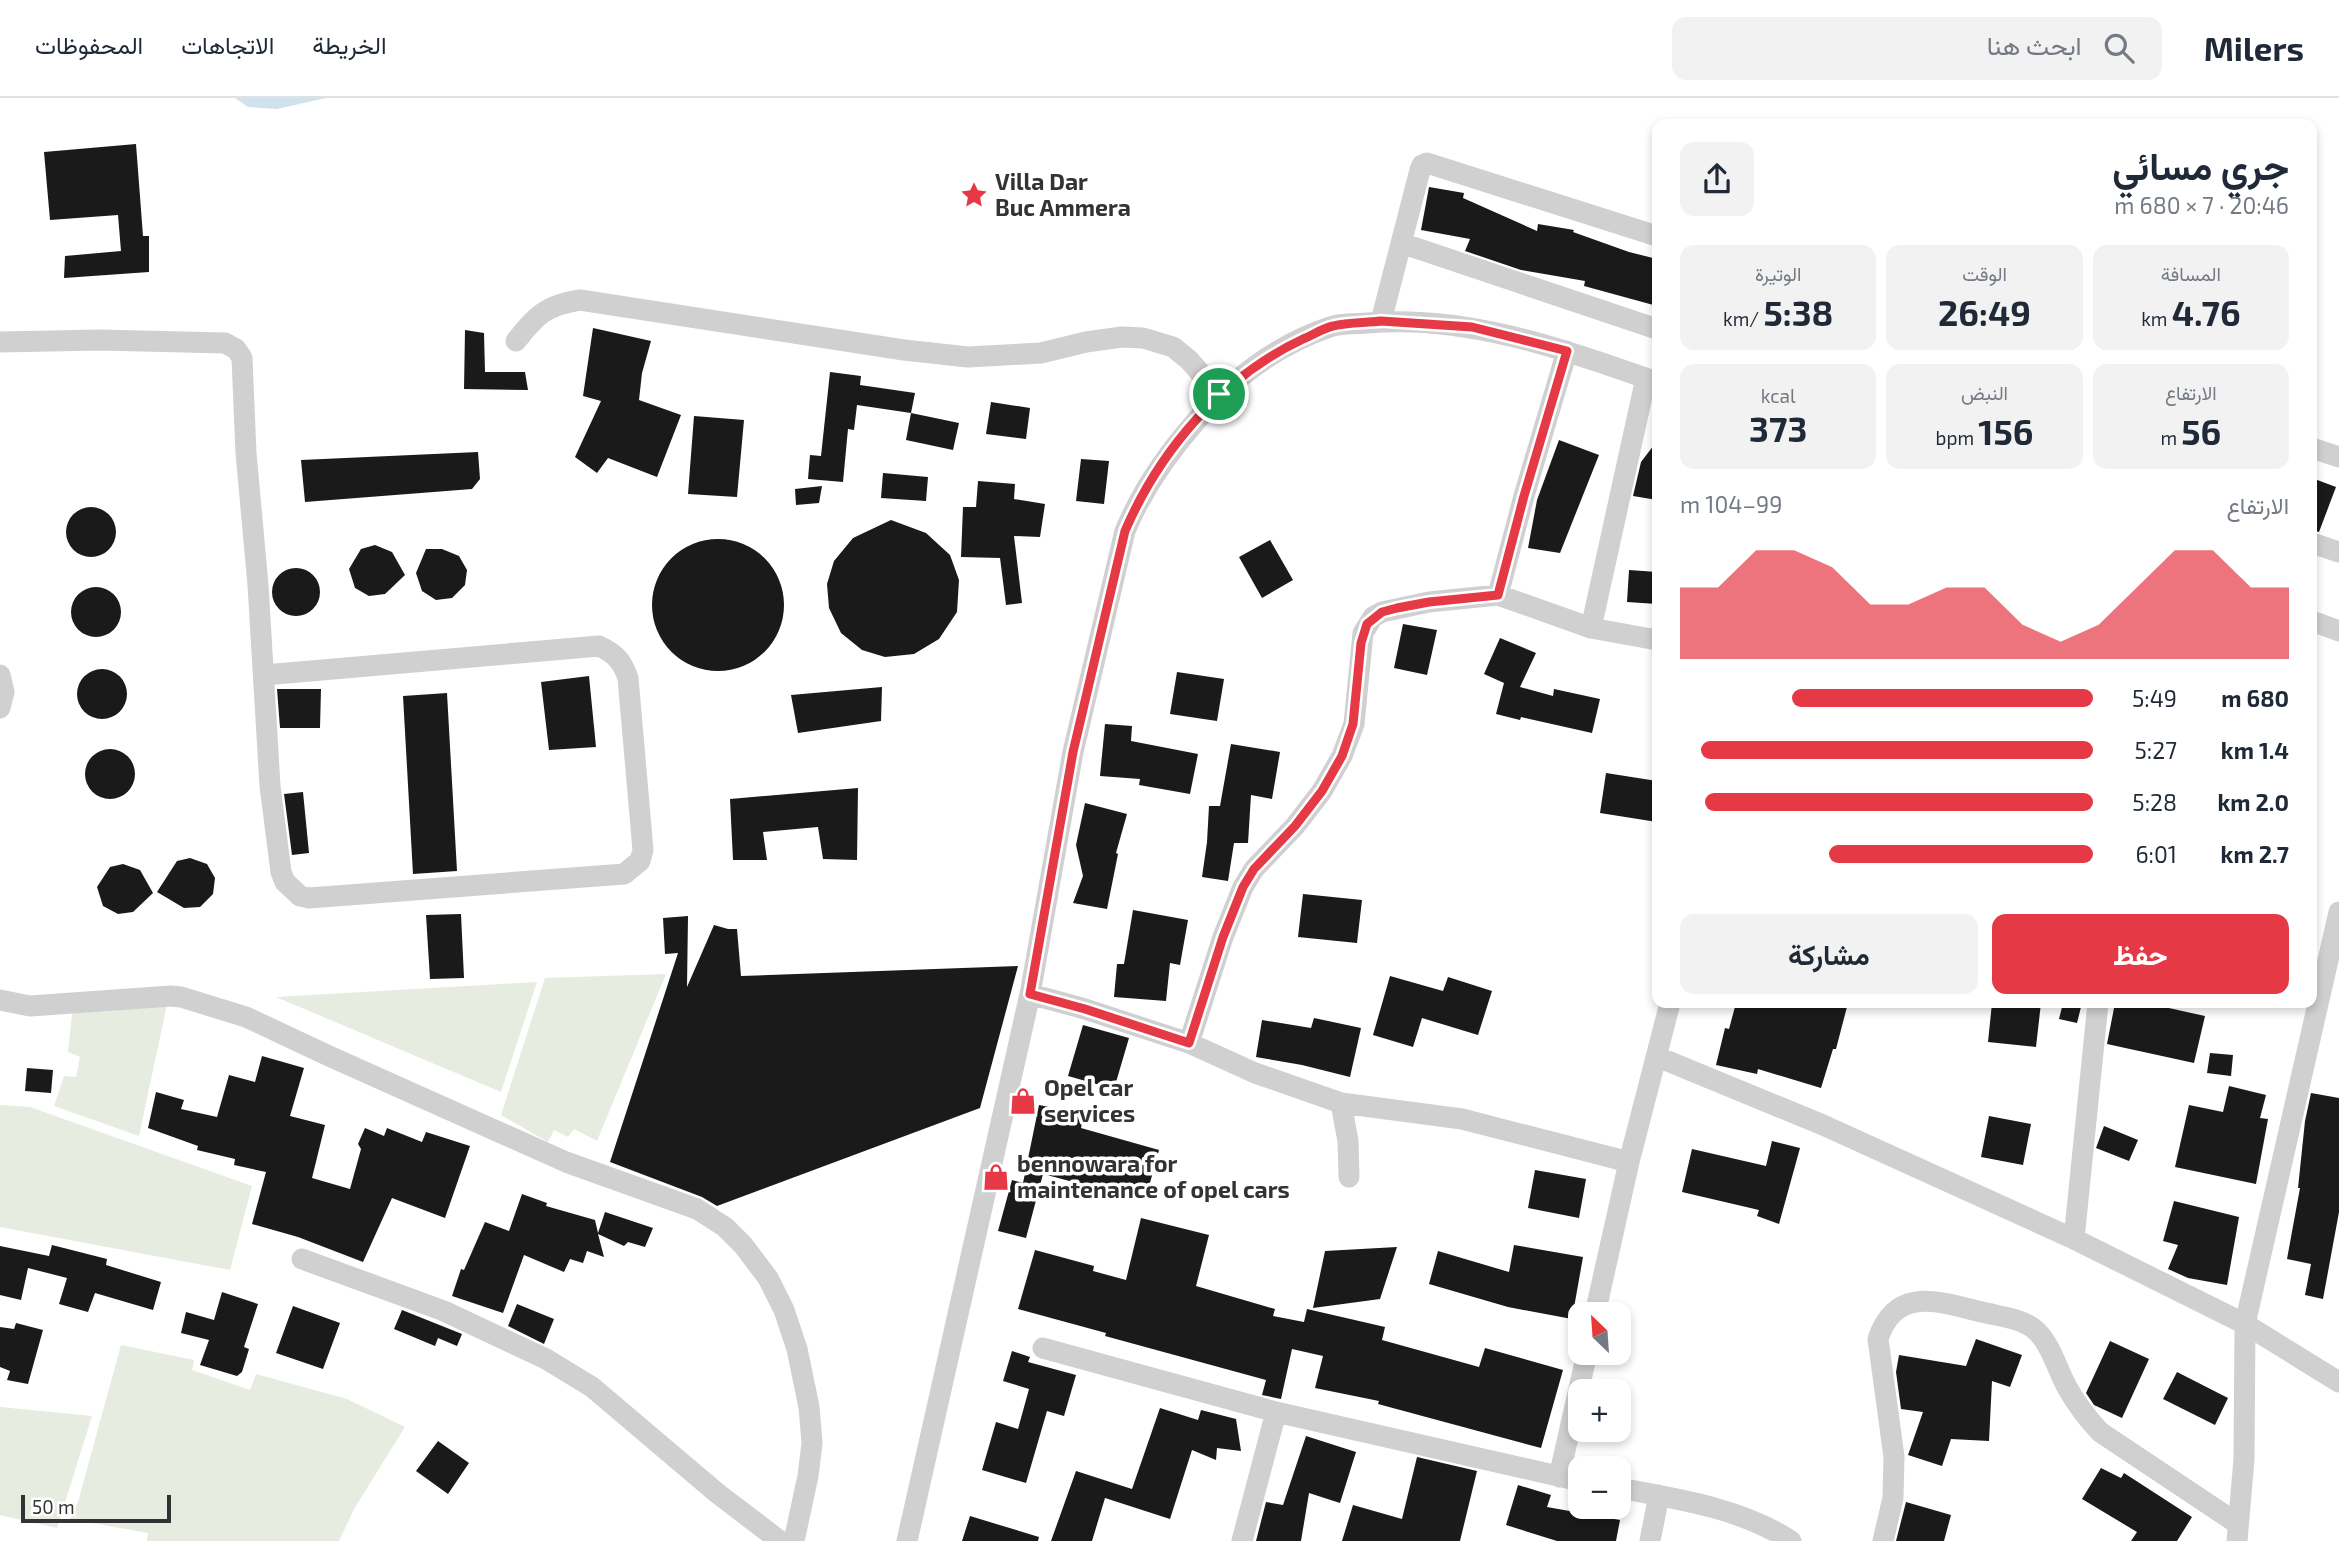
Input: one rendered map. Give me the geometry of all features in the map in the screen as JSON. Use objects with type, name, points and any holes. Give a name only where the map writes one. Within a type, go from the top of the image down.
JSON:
[{"type":"street","points":[[1381,321],[1420,170],[1422,165],[1427,163],[1652,234]]},
{"type":"street","points":[[1401,243],[1652,327]]},
{"type":"street","points":[[516,341],[531,321],[545,310],[580,300],[904,350],[968,357],[1041,353],[1087,342],[1122,337],[1143,338],[1173,347],[1189,360],[1219,394]]},
{"type":"street","points":[[908,1541],[1030,994],[1073,752],[1125,531],[1137,503],[1182,437],[1219,394],[1265,359],[1332,326],[1381,321],[1472,327],[1567,351],[1651,380],[1591,628]]},
{"type":"street","points":[[0,342],[215,342],[225,343],[236,349],[244,366],[246,453],[270,786],[281,872],[285,882],[300,896],[309,898],[624,874],[640,861],[643,850],[628,678],[622,662],[613,652],[599,646],[264,676]]},
{"type":"street","points":[[1498,595],[1567,351]]},
{"type":"street","points":[[2317,450],[2339,457]]},
{"type":"street","points":[[2317,545],[2339,552]]},
{"type":"street","points":[[1189,1043],[1223,937],[1243,887],[1254,869],[1295,826],[1322,791],[1342,756],[1353,724],[1361,643],[1367,624],[1382,612],[1397,608],[1440,600],[1498,595],[1591,628],[1652,639]]},
{"type":"street","points":[[2317,623],[2339,631]]},
{"type":"street","points":[[0,675],[4,692],[0,708]]},
{"type":"street","points":[[2317,1004],[2339,912]]},
{"type":"street","points":[[1030,994],[1189,1043],[1255,1073],[1341,1103],[1462,1119],[1629,1162]]},
{"type":"street","points":[[0,1000],[30,1006],[171,996],[246,1017],[566,1162],[697,1209],[725,1227],[743,1245],[768,1278],[784,1310],[797,1349],[808,1407],[811,1443],[808,1476],[794,1541]]},
{"type":"street","points":[[1598,1302],[1629,1162],[1670,1008]]},
{"type":"street","points":[[2074,1239],[2097,1008]]},
{"type":"street","points":[[2237,1533],[2244,1460],[2245,1324],[2316,1008]]},
{"type":"street","points":[[1658,1057],[1822,1125],[2074,1239],[2245,1324],[2339,1382]]},
{"type":"street","points":[[1341,1103],[1348,1141],[1349,1177]]},
{"type":"street","points":[[302,1259],[444,1311],[546,1359],[592,1387],[717,1493],[780,1541]]},
{"type":"street","points":[[1883,1541],[1893,1498],[1894,1457],[1878,1339],[1884,1322],[1895,1310],[1915,1302],[1931,1300],[2020,1321],[2034,1329],[2044,1341],[2087,1419],[2100,1432],[2237,1533]]},
{"type":"street","points":[[1043,1348],[1276,1412],[1568,1479]]},
{"type":"street","points":[[1559,1477],[1584,1365]]},
{"type":"street","points":[[1242,1541],[1276,1412]]},
{"type":"street","points":[[1631,1490],[1729,1512],[1778,1532],[1791,1541]]},
{"type":"street","points":[[1650,1541],[1659,1495]]},
{"type":"shaded area","points":[[666,974],[597,1141],[574,1129],[568,1137],[554,1130],[548,1142],[501,1115],[545,978]]},
{"type":"shaded area","points":[[537,982],[501,1092],[276,997]]},
{"type":"shaded area","points":[[168,1000],[139,1136],[54,1106],[64,1076],[76,1077],[80,1057],[68,1052],[73,1005]]},
{"type":"shaded area","points":[[0,1105],[30,1107],[252,1186],[230,1270],[0,1227]]},
{"type":"shaded area","points":[[121,1345],[194,1360],[192,1370],[250,1390],[256,1374],[347,1399],[405,1427],[354,1509],[339,1541],[147,1541],[148,1533],[70,1519],[78,1502]]},
{"type":"shaded area","points":[[0,1407],[92,1416],[57,1528],[0,1515]]},
{"type":"water","points":[[235,98],[326,98],[277,109],[248,107]]},
{"type":"building","points":[[136,144],[143,236],[149,236],[149,272],[64,278],[65,256],[121,251],[118,215],[50,220],[44,152]]},
{"type":"building","points":[[1429,187],[1464,193],[1463,198],[1537,231],[1538,224],[1574,230],[1573,232],[1629,252],[1652,258],[1652,305],[1584,286],[1585,281],[1521,270],[1465,251],[1470,239],[1421,230]]},
{"type":"building","points":[[593,328],[651,341],[642,373],[639,400],[681,415],[657,477],[608,458],[597,473],[575,457],[601,401],[583,396]]},
{"type":"building","points":[[465,330],[484,333],[485,372],[525,372],[528,390],[464,389]]},
{"type":"building","points":[[830,372],[861,376],[860,385],[915,393],[911,413],[857,405],[854,430],[848,429],[843,482],[808,479],[810,455],[821,456]]},
{"type":"building","points":[[991,402],[1030,408],[1026,439],[986,434]]},
{"type":"building","points":[[911,413],[959,423],[953,450],[906,440]]},
{"type":"building","points":[[694,416],[744,420],[737,497],[688,494]]},
{"type":"building","points":[[1559,440],[1599,455],[1560,553],[1528,548],[1537,500]]},
{"type":"building","points":[[1652,448],[1652,499],[1633,496],[1641,462]]},
{"type":"building","points":[[478,452],[480,479],[472,489],[305,502],[301,460]]},
{"type":"building","points":[[1081,459],[1109,461],[1104,504],[1076,501]]},
{"type":"building","points":[[883,473],[928,477],[926,501],[881,498]]},
{"type":"building","points":[[2317,480],[2336,487],[2317,531]]},
{"type":"building","points":[[978,481],[1015,484],[1014,499],[1045,504],[1040,537],[1014,536],[1022,603],[1006,605],[1000,558],[961,557],[963,507],[976,507]]},
{"type":"building","points":[[822,486],[819,503],[796,505],[795,489]]},
{"type":"building","points":[[91,507],[109,514],[116,532],[109,550],[91,557],[73,550],[66,532],[73,514]]},
{"type":"building","points":[[891,520],[926,533],[950,555],[959,580],[957,612],[939,639],[914,654],[885,657],[862,650],[841,633],[829,608],[827,584],[834,561],[853,538]]},
{"type":"building","points":[[718,539],[743,544],[764,559],[779,580],[784,605],[779,630],[764,651],[743,666],[718,671],[693,666],[672,651],[657,630],[652,605],[657,580],[672,559],[693,544]]},
{"type":"building","points":[[1270,540],[1293,580],[1262,598],[1239,557]]},
{"type":"building","points":[[375,545],[392,552],[405,575],[385,594],[369,596],[355,588],[349,569],[361,549]]},
{"type":"building","points":[[426,549],[442,549],[459,556],[467,570],[465,585],[452,598],[436,600],[422,591],[416,573]]},
{"type":"building","points":[[296,568],[305,569],[313,575],[319,583],[319,601],[313,609],[305,615],[296,616],[287,615],[279,609],[273,601],[272,592],[273,583],[279,575],[287,569]]},
{"type":"building","points":[[1629,570],[1652,572],[1652,604],[1627,602]]},
{"type":"building","points":[[96,587],[114,594],[121,612],[114,630],[96,637],[78,630],[71,612],[78,594]]},
{"type":"building","points":[[1403,624],[1437,630],[1427,675],[1394,668]]},
{"type":"building","points":[[1500,638],[1536,653],[1520,687],[1553,696],[1554,689],[1600,699],[1592,733],[1496,714],[1504,683],[1484,674]]},
{"type":"building","points":[[102,669],[120,676],[127,694],[120,712],[102,719],[84,712],[77,694],[84,676]]},
{"type":"building","points":[[1177,672],[1224,679],[1217,721],[1170,714]]},
{"type":"building","points":[[589,676],[596,747],[549,750],[541,682]]},
{"type":"building","points":[[882,687],[881,721],[798,733],[791,695]]},
{"type":"building","points":[[277,689],[321,689],[320,728],[280,728]]},
{"type":"building","points":[[447,693],[457,871],[413,874],[403,696]]},
{"type":"building","points":[[1105,724],[1132,726],[1131,741],[1198,754],[1190,794],[1139,785],[1140,779],[1100,776]]},
{"type":"building","points":[[1231,744],[1280,752],[1272,799],[1251,795],[1248,843],[1234,843],[1228,881],[1202,877],[1209,806],[1220,806]]},
{"type":"building","points":[[110,749],[128,756],[135,774],[128,792],[110,799],[92,792],[85,774],[92,756]]},
{"type":"building","points":[[1606,773],[1652,780],[1652,821],[1600,813]]},
{"type":"building","points":[[858,788],[857,860],[823,859],[818,827],[763,832],[767,860],[733,860],[730,799]]},
{"type":"building","points":[[303,792],[309,853],[292,855],[284,794]]},
{"type":"building","points":[[1085,803],[1127,814],[1116,853],[1118,854],[1107,909],[1073,903],[1083,876],[1076,845]]},
{"type":"building","points":[[190,858],[207,864],[215,878],[213,894],[200,907],[184,908],[157,892],[177,861]]},
{"type":"building","points":[[123,864],[140,870],[153,893],[133,912],[118,914],[103,906],[97,887],[110,867]]},
{"type":"building","points":[[1303,894],[1362,900],[1357,943],[1298,937]]},
{"type":"building","points":[[1133,910],[1188,920],[1180,965],[1170,963],[1166,1001],[1114,997],[1117,964],[1124,964]]},
{"type":"building","points":[[461,914],[464,978],[430,979],[426,915]]},
{"type":"building","points":[[688,916],[687,987],[714,925],[737,929],[741,976],[1018,966],[980,1108],[717,1206],[702,1197],[610,1162],[678,953],[665,954],[663,918]]},
{"type":"building","points":[[1390,976],[1443,991],[1448,977],[1492,991],[1478,1035],[1422,1018],[1413,1047],[1373,1035]]},
{"type":"building","points":[[1735,1008],[1847,1008],[1836,1049],[1833,1049],[1821,1088],[1758,1069],[1757,1074],[1716,1065],[1725,1028],[1729,1029]]},
{"type":"building","points":[[1991,1008],[2040,1008],[2036,1047],[1988,1042]]},
{"type":"building","points":[[2062,1008],[2081,1008],[2077,1023],[2059,1019]]},
{"type":"building","points":[[2114,1008],[2169,1008],[2205,1016],[2194,1063],[2107,1044]]},
{"type":"building","points":[[1314,1018],[1361,1028],[1350,1077],[1256,1057],[1262,1020],[1311,1028]]},
{"type":"building","points":[[1083,1025],[1129,1038],[1114,1089],[1068,1076]]},
{"type":"building","points":[[2210,1053],[2233,1055],[2231,1076],[2207,1073]]},
{"type":"building","points":[[262,1056],[304,1068],[290,1116],[325,1125],[312,1178],[350,1189],[361,1149],[358,1144],[365,1128],[384,1136],[387,1128],[422,1142],[426,1132],[470,1146],[445,1218],[392,1198],[363,1262],[298,1237],[252,1224],[266,1172],[234,1165],[235,1159],[197,1150],[198,1146],[148,1128],[156,1092],[184,1100],[181,1109],[217,1117],[229,1075],[255,1082]]},
{"type":"building","points":[[27,1068],[53,1070],[51,1093],[25,1091]]},
{"type":"building","points":[[2229,1086],[2266,1095],[2260,1118],[2268,1119],[2256,1184],[2175,1167],[2189,1105],[2223,1112]]},
{"type":"building","points":[[2311,1093],[2339,1098],[2339,1212],[2323,1299],[2305,1295],[2311,1264],[2287,1259],[2300,1188],[2305,1121]]},
{"type":"building","points":[[1039,1105],[1084,1114],[1081,1128],[1159,1150],[1145,1201],[1043,1174],[1026,1238],[998,1231],[1012,1180],[1023,1183]]},
{"type":"building","points":[[1989,1116],[2031,1124],[2023,1165],[1981,1157]]},
{"type":"building","points":[[2104,1126],[2138,1140],[2129,1161],[2096,1148]]},
{"type":"building","points":[[1772,1141],[1800,1148],[1779,1224],[1757,1216],[1759,1210],[1682,1192],[1692,1149],[1766,1166]]},
{"type":"building","points":[[1535,1170],[1586,1179],[1579,1218],[1528,1208]]},
{"type":"building","points":[[522,1194],[547,1203],[546,1206],[595,1220],[598,1233],[605,1212],[653,1228],[645,1247],[628,1242],[624,1246],[598,1234],[604,1257],[587,1251],[583,1263],[570,1259],[564,1272],[524,1255],[503,1313],[452,1296],[461,1269],[464,1270],[485,1222],[509,1231]]},
{"type":"building","points":[[2174,1201],[2239,1217],[2227,1285],[2188,1278],[2168,1269],[2178,1245],[2163,1241]]},
{"type":"building","points":[[1141,1218],[1209,1235],[1196,1286],[1275,1309],[1273,1316],[1304,1322],[1307,1309],[1385,1327],[1382,1340],[1479,1367],[1485,1348],[1563,1370],[1541,1448],[1378,1404],[1379,1401],[1315,1388],[1323,1356],[1292,1349],[1281,1399],[1262,1395],[1266,1380],[1018,1309],[1035,1250],[1094,1266],[1093,1271],[1126,1280]]},
{"type":"building","points":[[52,1245],[107,1259],[106,1265],[161,1282],[153,1310],[95,1293],[88,1312],[59,1304],[67,1278],[28,1268],[21,1300],[0,1295],[0,1246],[49,1256]]},
{"type":"building","points":[[1514,1245],[1583,1257],[1575,1302],[1568,1302],[1568,1318],[1508,1307],[1429,1284],[1438,1251],[1509,1272]]},
{"type":"building","points":[[1397,1247],[1380,1299],[1313,1308],[1325,1251]]},
{"type":"building","points":[[222,1292],[258,1304],[244,1347],[249,1349],[242,1372],[237,1376],[200,1365],[209,1340],[181,1333],[186,1312],[214,1320]]},
{"type":"building","points":[[517,1304],[554,1319],[544,1344],[508,1326]]},
{"type":"building","points":[[293,1306],[340,1323],[323,1369],[276,1353]]},
{"type":"building","points":[[402,1310],[462,1334],[457,1346],[438,1338],[435,1346],[394,1329]]},
{"type":"building","points":[[16,1323],[43,1330],[28,1384],[7,1380],[10,1371],[0,1367],[0,1327],[14,1329]]},
{"type":"building","points":[[1976,1339],[2022,1355],[2010,1387],[1992,1381],[1989,1441],[1951,1439],[1942,1466],[1908,1455],[1923,1412],[1901,1409],[1896,1372],[1899,1355],[1966,1366]]},
{"type":"building","points":[[2110,1341],[2149,1359],[2122,1418],[2094,1405],[2086,1393]]},
{"type":"building","points":[[1012,1351],[1030,1357],[1028,1362],[1076,1375],[1064,1416],[1047,1411],[1026,1483],[982,1470],[996,1422],[1018,1429],[1029,1389],[1003,1381]]},
{"type":"building","points":[[2177,1372],[2228,1398],[2215,1425],[2163,1399]]},
{"type":"building","points":[[1160,1408],[1198,1420],[1201,1410],[1236,1419],[1241,1451],[1217,1448],[1216,1460],[1192,1450],[1170,1519],[1105,1498],[1092,1541],[1051,1541],[1076,1471],[1132,1489]]},
{"type":"building","points":[[1306,1436],[1356,1452],[1340,1503],[1309,1493],[1301,1541],[1256,1541],[1266,1502],[1283,1505]]},
{"type":"building","points":[[438,1441],[469,1463],[448,1494],[416,1471]]},
{"type":"building","points":[[1417,1457],[1477,1471],[1460,1541],[1342,1541],[1353,1505],[1402,1519]]},
{"type":"building","points":[[2101,1468],[2121,1478],[2124,1473],[2192,1517],[2177,1541],[2131,1541],[2137,1532],[2082,1499]]},
{"type":"building","points":[[1518,1485],[1551,1495],[1547,1507],[1568,1511],[1568,1519],[1620,1520],[1616,1541],[1557,1541],[1506,1525]]},
{"type":"building","points":[[1906,1502],[1951,1515],[1944,1541],[1896,1541]]},
{"type":"building","points":[[970,1516],[1039,1537],[1038,1541],[962,1541]]},
{"type":"place","name":"Villa Dar Buc Ammera","points":[[974,195]]},
{"type":"place","name":"Opel car services","points":[[1023,1101]]},
{"type":"place","name":"bennowara for maintenance of opel cars","points":[[996,1177]]},
{"type":"route","points":[[1381,321],[1472,327],[1567,351],[1498,595],[1397,608],[1382,612],[1367,624],[1361,643],[1353,724],[1342,756],[1322,791],[1295,826],[1254,869],[1243,887],[1223,937],[1189,1043],[1030,994],[1073,752],[1125,531],[1137,503],[1153,477],[1182,437],[1219,394],[1265,359],[1332,326],[1381,321]]}]
